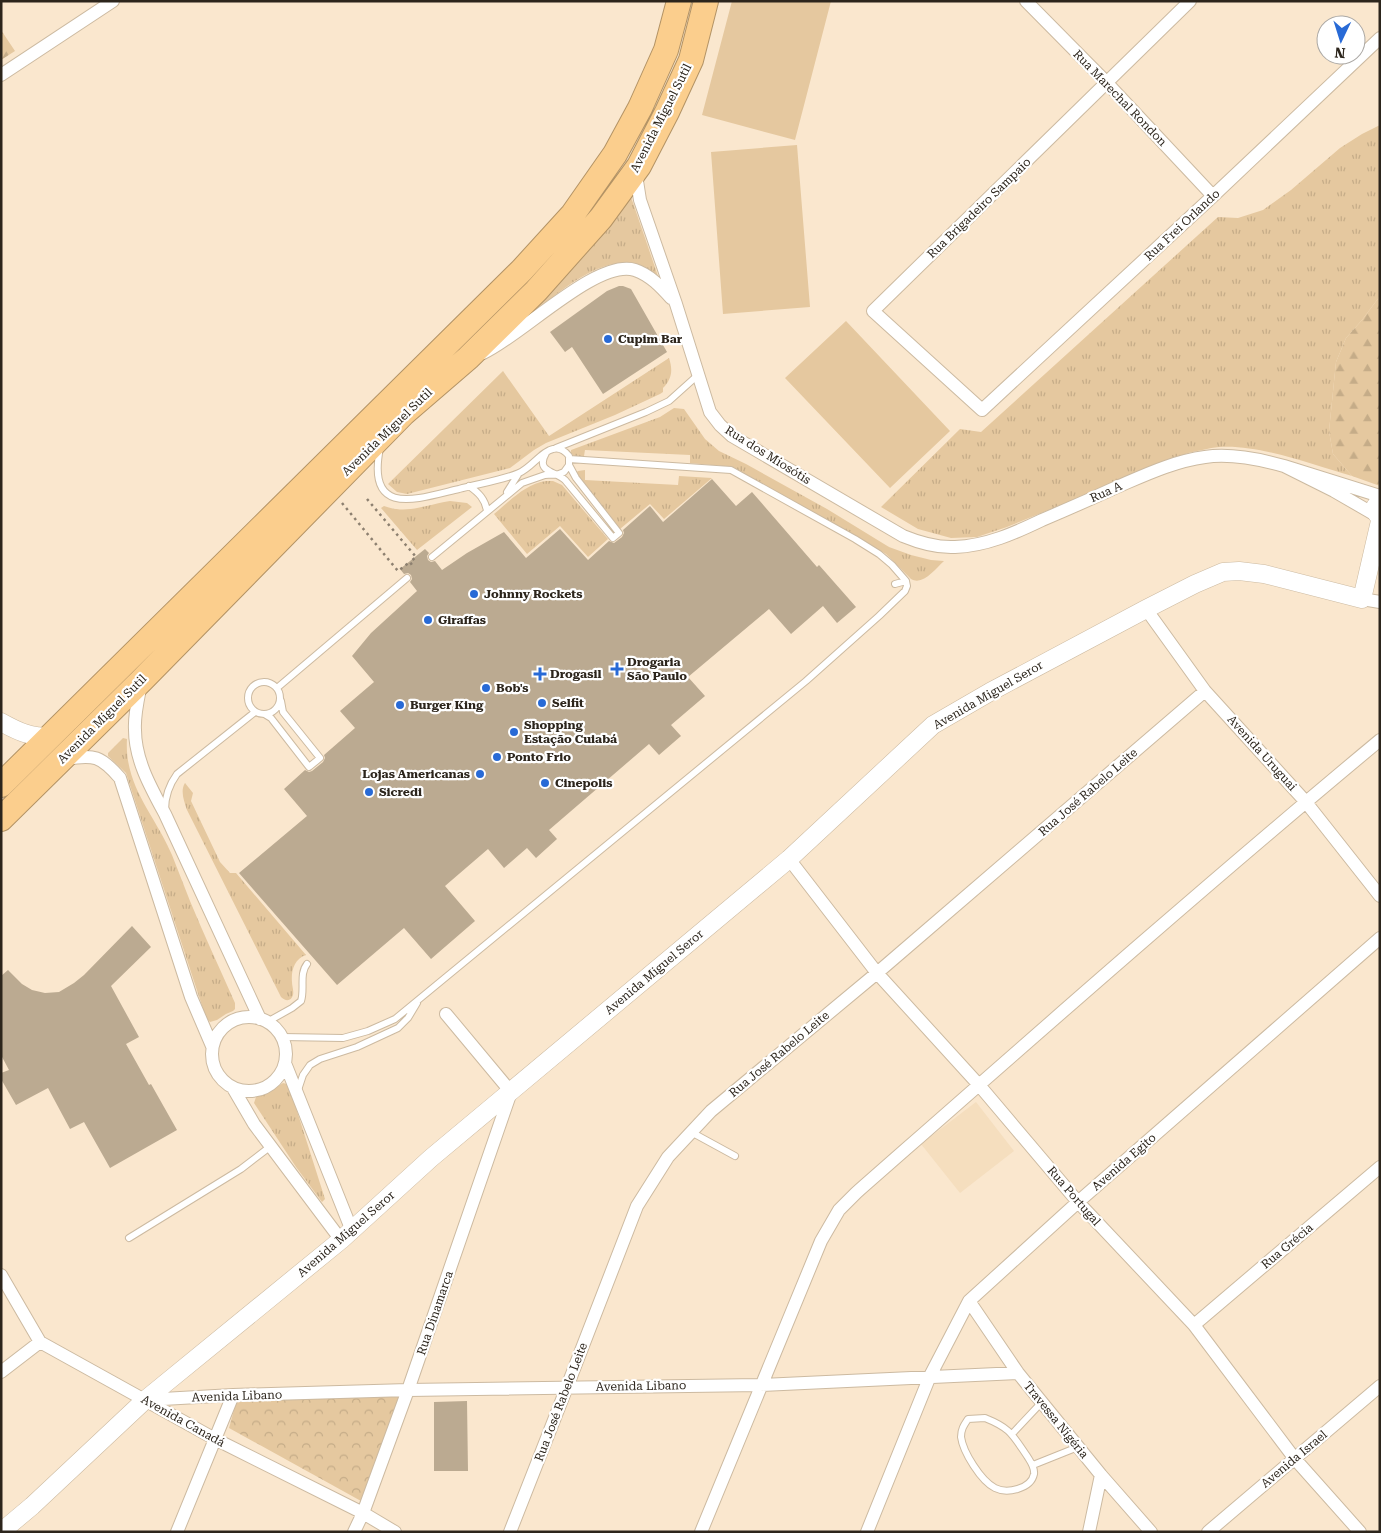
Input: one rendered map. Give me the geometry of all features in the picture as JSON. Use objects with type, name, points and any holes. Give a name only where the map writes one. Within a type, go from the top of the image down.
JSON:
[{"type":"highway","name":"Avenida Miguel Sutil","points":[[1,785],[522,270],[573,214],[615,154],[640,108],[666,50],[679,1]]},
{"type":"highway","name":"Avenida Miguel Sutil","points":[[1,819],[142,680],[403,414],[468,358],[536,291],[601,218],[639,166],[667,112],[691,60],[706,1]]},
{"type":"street","points":[[1,75],[113,1]]},
{"type":"street","name":"Rua Marechal Rondon","points":[[1026,1],[1107,83],[1213,196]]},
{"type":"street","name":"Rua Brigadeiro Sampaio","points":[[982,410],[873,311],[1190,1]]},
{"type":"street","name":"Rua Frei Orlando","points":[[982,410],[1380,38]]},
{"type":"street","name":"Rua dos Miosótis","points":[[639,166],[637,181],[640,200],[676,304],[710,412],[720,425],[732,436],[903,536],[931,545]]},
{"type":"street","name":"Rua dos Miosótis","points":[[468,358],[503,343],[587,282],[606,273],[621,269],[634,270],[649,277],[676,304]]},
{"type":"street","name":"Rua A","points":[[931,545],[955,547],[981,544],[998,539],[1148,473],[1169,465],[1206,456],[1222,455],[1259,460],[1380,496]]},
{"type":"street","name":"Rua A","points":[[1284,466],[1380,514]]},
{"type":"street","points":[[1362,599],[1380,514]]},
{"type":"street","name":"Avenida Miguel Seror","points":[[1,1532],[32,1506],[144,1400],[347,1235],[431,1158],[789,859],[933,725],[990,692],[1146,609],[1222,572],[1239,571],[1264,574],[1380,602]]},
{"type":"street","name":"Avenida Uruguai","points":[[1146,609],[1206,692],[1305,801],[1380,896]]},
{"type":"street","points":[[142,680],[134,731],[139,758],[148,781],[263,1020]]},
{"type":"street","name":"Rua José Rabelo Leite","points":[[510,1532],[637,1206],[668,1156],[711,1111],[877,973],[1206,692]]},
{"type":"street","points":[[1,722],[18,732],[36,737],[51,737]]},
{"type":"street","points":[[701,1532],[821,1241],[839,1210],[979,1085],[1305,801],[1380,740]]},
{"type":"street","points":[[61,760],[80,756],[92,757],[107,762],[120,778],[191,997],[212,1046]]},
{"type":"street","name":"Rua Portugal","points":[[789,859],[877,973],[979,1085],[1078,1202],[1194,1325],[1295,1459],[1360,1532]]},
{"type":"street","name":"Avenida Egito","points":[[867,1532],[930,1376],[969,1301],[1078,1202],[1380,938]]},
{"type":"street","points":[[446,1014],[511,1092]]},
{"type":"street","points":[[244,1017],[263,1020],[276,1029],[282,1037],[286,1054],[281,1073],[274,1082],[265,1088],[243,1091],[233,1088],[222,1081],[215,1071],[211,1059],[212,1046],[216,1036],[223,1026],[233,1020],[244,1017]]},
{"type":"street","points":[[285,1063],[347,1235]]},
{"type":"street","points":[[233,1088],[254,1124],[271,1146],[347,1235]]},
{"type":"street","name":"Rua Dinamarca","points":[[354,1532],[363,1513],[408,1390],[511,1092]]},
{"type":"street","name":"Rua Grécia","points":[[1194,1325],[1380,1167]]},
{"type":"street","points":[[1,1275],[40,1342],[1,1372]]},
{"type":"street","name":"Travessa Nigéria","points":[[969,1301],[1018,1373],[1151,1532]]},
{"type":"street","name":"Avenida Canadá","points":[[40,1342],[215,1439],[363,1513],[396,1532]]},
{"type":"street","name":"Avenida Libano","points":[[144,1400],[233,1395],[408,1390],[760,1385],[1018,1373]]},
{"type":"street","name":"Avenida Israel","points":[[1208,1532],[1380,1386]]},
{"type":"street","points":[[177,1532],[233,1395]]},
{"type":"street","points":[[1089,1532],[1101,1474]]},
{"type":"lane","points":[[504,497],[519,473],[547,452],[669,401],[698,375]]},
{"type":"lane","points":[[383,435],[378,457],[378,476],[384,491],[393,498],[412,500],[519,473]]},
{"type":"lane","points":[[547,452],[543,459],[547,471],[565,480],[613,538],[619,533],[576,478],[566,453],[563,450],[554,448]]},
{"type":"lane","points":[[432,557],[522,483],[545,475],[564,472],[569,462]]},
{"type":"lane","points":[[282,1037],[343,1038],[368,1031],[395,1018],[806,681],[898,598],[907,586],[906,581],[892,565],[879,554],[731,470],[569,462]]},
{"type":"lane","points":[[469,486],[482,497],[487,511]]},
{"type":"lane","points":[[277,688],[407,578]]},
{"type":"lane","points":[[895,584],[906,581]]},
{"type":"lane","points":[[265,682],[270,683],[277,688],[281,695],[281,701],[283,712],[320,758],[310,767],[271,718],[255,712],[248,704],[248,693],[255,685],[265,682]]},
{"type":"lane","points":[[266,715],[276,710],[281,701]]},
{"type":"lane","points":[[165,814],[165,804],[169,788],[177,774],[255,712]]},
{"type":"lane","points":[[263,1020],[292,1008],[301,1001],[303,969],[307,964]]},
{"type":"lane","points":[[297,1093],[303,1075],[310,1065],[320,1059],[357,1047],[398,1028],[408,1018],[419,999]]},
{"type":"lane","points":[[691,1132],[735,1156]]},
{"type":"lane","points":[[129,1238],[241,1169],[271,1146]]},
{"type":"lane","points":[[1012,1434],[1042,1402]]},
{"type":"lane","points":[[985,1418],[1002,1425],[1012,1434],[1033,1465],[1034,1473],[1030,1481],[1021,1488],[1006,1491],[995,1488],[978,1471],[967,1453],[961,1437],[962,1426],[968,1419],[985,1418]]},
{"type":"lane","points":[[1033,1465],[1078,1447]]},
{"type":"path","points":[[347,510],[398,572],[416,557],[367,499]]},
{"type":"shaded area","points":[[976,1102],[1014,1151],[960,1193],[921,1144]]},
{"type":"green space","points":[[732,1],[831,1],[795,140],[702,115]]},
{"type":"green space","points":[[1,30],[15,51],[1,60]]},
{"type":"green space","points":[[1380,125],[1380,296],[1346,338],[1336,362],[1329,431],[1333,454],[1352,476],[1268,452],[1235,447],[1219,447],[1188,453],[1007,527],[977,537],[951,538],[918,529],[881,507],[960,429],[981,432],[1218,217],[1238,218],[1263,210],[1291,190],[1340,148]]},
{"type":"green space","points":[[797,145],[810,307],[723,314],[711,152]]},
{"type":"green space","points":[[631,197],[658,276],[643,267],[633,264],[618,263],[603,267],[572,283],[519,325],[516,322],[558,284],[592,247]]},
{"type":"green space","points":[[1380,296],[1380,486],[1352,476],[1333,454],[1329,431],[1336,362],[1346,338]]},
{"type":"green space","points":[[846,321],[950,431],[890,488],[785,378]]},
{"type":"green space","points":[[669,358],[671,374],[663,388],[663,392],[615,415],[546,443],[510,468],[407,494],[397,492],[388,484],[503,371],[549,436]]},
{"type":"green space","points":[[674,408],[684,409],[705,439],[719,451],[827,509],[889,547],[911,555],[944,561],[933,572],[915,581],[886,554],[733,467],[690,463],[690,455],[585,450],[584,456],[574,456],[571,453],[571,450],[660,417]]},
{"type":"green space","points":[[585,470],[585,480],[678,485],[679,476],[712,478],[664,519],[650,504],[620,529],[576,473]]},
{"type":"green space","points":[[546,481],[553,481],[562,485],[608,539],[588,557],[560,526],[527,554],[494,514],[525,489]]},
{"type":"green space","points":[[450,501],[467,503],[472,507],[417,550],[381,508],[384,506],[409,509]]},
{"type":"green space","points":[[123,738],[127,739],[127,756],[135,786],[172,855],[195,914],[235,1003],[233,1011],[217,1020],[210,1022],[206,1018],[126,773],[108,756],[108,753]]},
{"type":"green space","points":[[185,783],[193,793],[191,801],[220,862],[230,873],[236,873],[306,955],[299,959],[294,966],[292,978],[293,993],[289,1000],[281,997],[187,810],[183,793]]},
{"type":"green space","points":[[283,1083],[287,1084],[290,1089],[325,1199],[322,1202],[296,1167],[254,1103],[256,1097]]},
{"type":"green space","points":[[401,1396],[361,1501],[229,1428],[237,1399]]},
{"type":"building","name":"Cupim Bar","points":[[619,286],[631,289],[667,352],[603,394],[572,347],[565,352],[550,332],[607,291]]},
{"type":"building","name":"Shopping Estação Cuiabá","points":[[712,479],[736,506],[752,492],[817,567],[819,565],[856,607],[837,623],[823,606],[791,634],[769,609],[688,677],[705,696],[671,725],[681,736],[659,755],[649,744],[549,830],[557,839],[536,858],[527,848],[504,868],[488,849],[445,886],[475,921],[431,959],[404,928],[337,985],[239,873],[307,816],[284,789],[305,770],[312,771],[323,762],[324,755],[355,728],[340,711],[374,682],[352,656],[371,633],[417,591],[410,582],[412,579],[411,575],[408,573],[404,574],[400,569],[425,549],[429,553],[427,556],[428,560],[431,562],[435,561],[442,570],[504,532],[526,558],[560,529],[588,560],[609,541],[614,543],[622,537],[623,530],[650,506],[663,522]]},
{"type":"building","points":[[132,926],[151,947],[111,986],[139,1037],[126,1044],[177,1130],[110,1168],[84,1122],[70,1129],[48,1088],[16,1105],[1,1079],[1,1073],[9,1070],[1,1055],[1,976],[8,970],[22,984],[32,990],[45,993],[59,992],[84,975]]},
{"type":"building","points":[[467,1401],[468,1471],[434,1471],[434,1402]]},
{"type":"place","name":"Cupim Bar","points":[[608,339]]},
{"type":"place","name":"Johnny Rockets","points":[[474,594]]},
{"type":"place","name":"Giraffas","points":[[428,620]]},
{"type":"place","name":"Drogaria São Paulo","points":[[617,669]]},
{"type":"place","name":"Drogasil","points":[[540,674]]},
{"type":"place","name":"Bob's","points":[[486,688]]},
{"type":"place","name":"Selfit","points":[[542,703]]},
{"type":"place","name":"Burger King","points":[[400,705]]},
{"type":"place","name":"Shopping Estação Cuiabá","points":[[514,732]]},
{"type":"place","name":"Ponto Frio","points":[[497,757]]},
{"type":"place","name":"Lojas Americanas","points":[[480,774]]},
{"type":"place","name":"Cinepolis","points":[[545,783]]},
{"type":"place","name":"Sicredi","points":[[369,792]]}]
